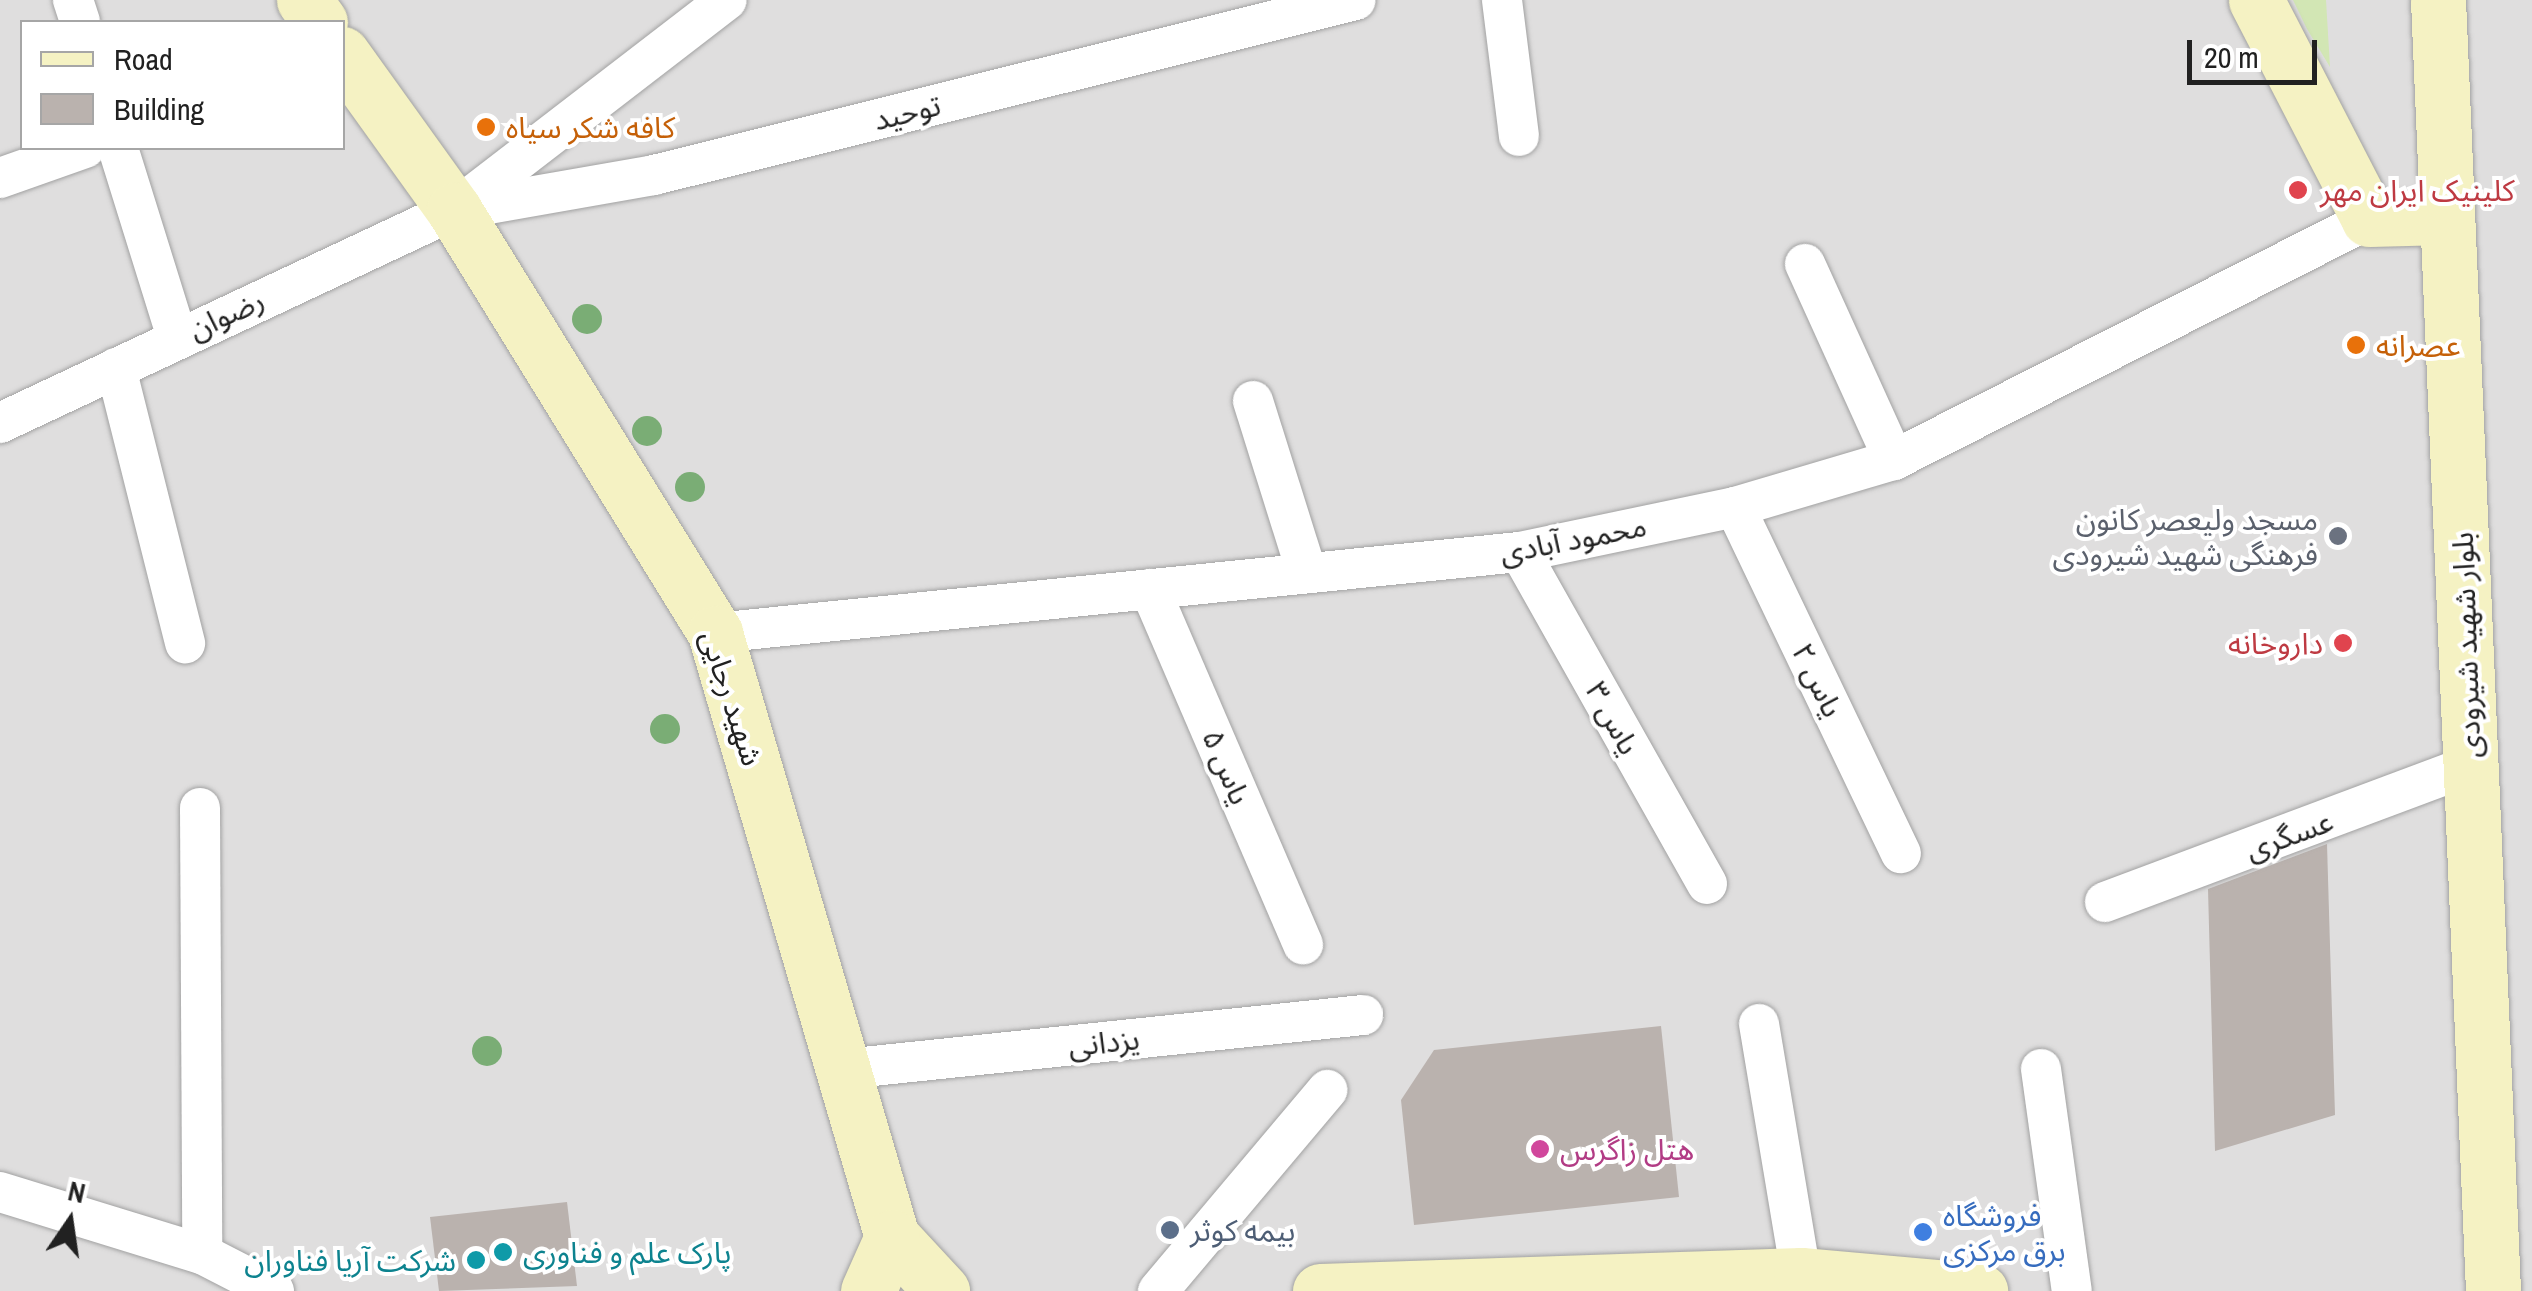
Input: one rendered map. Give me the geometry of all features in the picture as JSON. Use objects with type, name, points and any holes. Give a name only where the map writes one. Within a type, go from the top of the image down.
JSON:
[{"type":"main road","points":[[2256,0],[2369,218],[2446,217]]},
{"type":"main road","name":"بلوار شهید شیرودی","points":[[2438,0],[2492,1267]]},
{"type":"main road","name":"شهید رجایی","points":[[345,58],[454,210],[715,632],[892,1237],[942,1291]]},
{"type":"main road","points":[[868,1291],[892,1237]]},
{"type":"main road","points":[[2458,1291],[2492,1267]]},
{"type":"main road","points":[[1320,1291],[1800,1275],[1980,1291]]},
{"type":"street","name":"توحید","points":[[454,210],[654,175],[1356,0]]},
{"type":"street","points":[[1502,0],[1518,136]]},
{"type":"street","points":[[454,210],[715,4]]},
{"type":"street","points":[[0,178],[78,150]]},
{"type":"street","points":[[119,150],[176,337]]},
{"type":"street","name":"رضوان","points":[[0,423],[176,337],[454,210]]},
{"type":"street","name":"محمود آبادی","points":[[715,632],[1520,552],[1735,507],[1894,460],[2369,218]]},
{"type":"street","points":[[1804,264],[1894,460]]},
{"type":"street","points":[[116,368],[185,643]]},
{"type":"street","points":[[1252,401],[1307,573]]},
{"type":"street","name":"یاس ۲","points":[[1735,507],[1901,853]]},
{"type":"street","name":"یاس ۳","points":[[1520,552],[1707,884]]},
{"type":"street","name":"یاس ۵","points":[[1150,588],[1304,945]]},
{"type":"street","name":"عسگری","points":[[2105,902],[2471,765]]},
{"type":"street","points":[[200,808],[202,1254]]},
{"type":"street","name":"یزدانی","points":[[844,1069],[1363,1015]]},
{"type":"street","points":[[1759,1024],[1800,1275]]},
{"type":"street","points":[[2041,1069],[2072,1291]]},
{"type":"street","points":[[1158,1291],[1327,1090]]},
{"type":"street","points":[[0,1192],[202,1254],[274,1291]]},
{"type":"shaded area","points":[[0,0],[2532,0],[2532,1291],[0,1291]]},
{"type":"green space","points":[[2293,0],[2326,0],[2330,67],[2307,29]]},
{"type":"building","points":[[2327,844],[2335,1115],[2215,1151],[2208,889]]},
{"type":"building","name":"هتل زاگرس","points":[[1661,1026],[1679,1197],[1414,1225],[1401,1100],[1434,1050]]},
{"type":"building","name":"پارک علم و فناوری","points":[[567,1202],[577,1286],[439,1291],[430,1217]]},
{"type":"place","name":"کافه شکر سیاه","points":[[486,127]]},
{"type":"place","name":"کلینیک ایران مهر","points":[[2298,190]]},
{"type":"place","name":"عصرانه","points":[[2356,345]]},
{"type":"place","name":"مسجد ولیعصر کانون فرهنگی شهید شیرودی","points":[[2338,536]]},
{"type":"place","name":"داروخانه","points":[[2343,643]]},
{"type":"place","name":"هتل زاگرس","points":[[1540,1149]]},
{"type":"place","name":"بیمه کوثر","points":[[1170,1230]]},
{"type":"place","name":"فروشگاه برق مرکزی","points":[[1923,1232]]},
{"type":"place","name":"پارک علم و فناوری","points":[[503,1252]]},
{"type":"place","name":"شرکت آریا فناوران","points":[[476,1260]]}]
